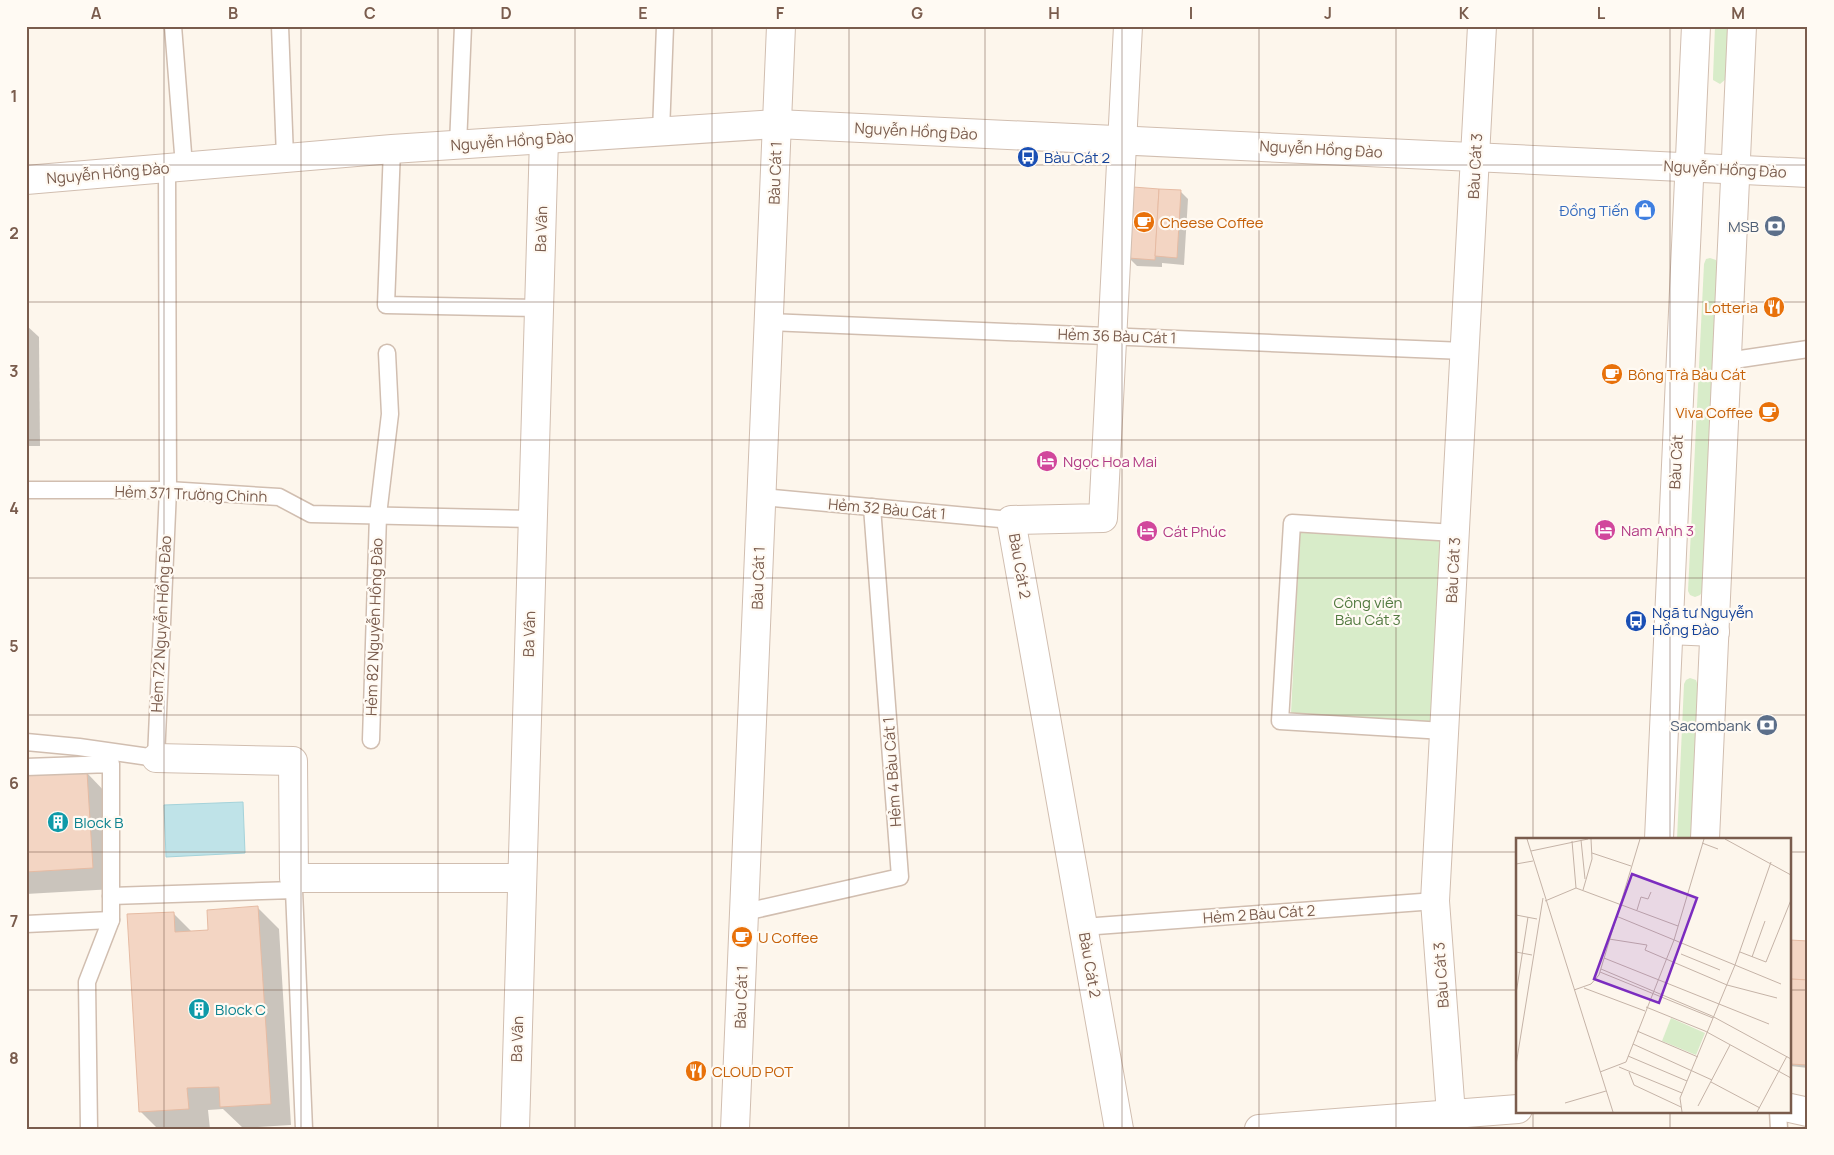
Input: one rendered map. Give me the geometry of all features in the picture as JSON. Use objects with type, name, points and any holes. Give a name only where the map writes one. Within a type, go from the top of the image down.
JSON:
[{"type":"street","name":"Bàu Cát 1","points":[[736,1129],[781,26]]},
{"type":"street","name":"Bàu Cát 2","points":[[1119,1129],[1011,520],[1103,518],[1128,26]]},
{"type":"street","name":"Bàu Cát 3","points":[[1451,1114],[1436,901],[1482,26]]},
{"type":"street","name":"Bàu Cát","points":[[1659,838],[1696,26]]},
{"type":"street","points":[[1705,838],[1742,26]]},
{"type":"street","name":"Nguyễn Hồng Đào","points":[[26,180],[392,149],[777,124],[1808,173]]},
{"type":"street","name":"Ba Vân","points":[[515,1129],[544,139]]},
{"type":"street","points":[[1668,630],[1715,632]]},
{"type":"street","points":[[156,758],[293,761],[294,878],[522,878]]},
{"type":"street","points":[[1792,1108],[1808,1112]]},
{"type":"street","points":[[1259,1129],[1451,1114],[1482,1120],[1516,1111]]},
{"type":"lane","name":"Hẻm 72 Nguyễn Hồng Đào","points":[[156,758],[168,490],[176,167],[173,26]]},
{"type":"lane","points":[[280,26],[285,158]]},
{"type":"lane","points":[[458,145],[463,26]]},
{"type":"lane","points":[[660,132],[665,26]]},
{"type":"lane","points":[[392,149],[386,305],[539,308]]},
{"type":"lane","name":"Hẻm 36 Bàu Cát 1","points":[[769,322],[1464,352]]},
{"type":"lane","points":[[1727,361],[1808,348]]},
{"type":"lane","name":"Hẻm 82 Nguyễn Hồng Đào","points":[[371,740],[378,515],[390,414],[387,353]]},
{"type":"lane","name":"Hẻm 371 Trường Chinh","points":[[26,490],[168,490],[279,497],[311,514],[532,519]]},
{"type":"lane","name":"Hẻm 32 Bàu Cát 1","points":[[762,497],[1011,520]]},
{"type":"lane","name":"Hẻm 4 Bàu Cát 1","points":[[745,912],[900,877],[872,507]]},
{"type":"lane","points":[[1444,731],[1280,721],[1292,523],[1455,533]]},
{"type":"lane","points":[[26,742],[79,747],[156,758]]},
{"type":"lane","points":[[26,767],[111,764],[111,920],[87,982],[89,1129]]},
{"type":"lane","points":[[111,896],[294,890],[304,1129]]},
{"type":"lane","name":"Hẻm 2 Bàu Cát 2","points":[[1083,927],[1436,901]]},
{"type":"lane","points":[[26,924],[111,920]]},
{"type":"lane","points":[[1778,1112],[1778,1129]]},
{"type":"green space","points":[[1715,26],[1728,26],[1726,79],[1720,84],[1713,80]]},
{"type":"green space","points":[[1706,259],[1716,260],[1718,265],[1702,592],[1695,597],[1690,595],[1688,591],[1704,264]]},
{"type":"green space","name":"Công viên Bàu Cát 3","points":[[1300,531],[1444,539],[1433,722],[1291,713]]},
{"type":"green space","points":[[1690,678],[1696,680],[1698,686],[1691,838],[1677,838],[1684,684]]},
{"type":"water","points":[[243,802],[245,853],[166,857],[164,805]]},
{"type":"building","name":"Cheese Coffee","points":[[1133,187],[1159,189],[1155,260],[1128,258]]},
{"type":"building","points":[[1159,189],[1181,190],[1177,258],[1155,256]]},
{"type":"building","points":[[27,324],[28,435],[26,435]]},
{"type":"building","name":"Block B","points":[[87,772],[93,868],[26,872],[26,775]]},
{"type":"building","name":"Block C","points":[[258,906],[271,1104],[220,1107],[219,1087],[187,1088],[189,1109],[139,1112],[127,914],[174,912],[175,932],[208,930],[207,910]]},
{"type":"building","points":[[1792,940],[1808,941],[1808,980],[1792,979]]},
{"type":"building","points":[[1792,979],[1808,980],[1808,1065],[1792,1064]]},
{"type":"place","name":"Bàu Cát 2","points":[[1028,157]]},
{"type":"place","name":"Đồng Tiến","points":[[1645,210]]},
{"type":"place","name":"Cheese Coffee","points":[[1144,222]]},
{"type":"place","name":"MSB","points":[[1775,226]]},
{"type":"place","name":"Lotteria","points":[[1774,307]]},
{"type":"place","name":"Bông Trà Bàu Cát","points":[[1612,374]]},
{"type":"place","name":"Viva Coffee","points":[[1769,412]]},
{"type":"place","name":"Ngọc Hoa Mai","points":[[1047,461]]},
{"type":"place","name":"Nam Anh 3","points":[[1605,530]]},
{"type":"place","name":"Cát Phúc","points":[[1147,531]]},
{"type":"place","name":"Ngã tư Nguyễn Hồng Đào","points":[[1636,621]]},
{"type":"place","name":"Sacombank","points":[[1767,725]]},
{"type":"place","name":"Block B","points":[[58,822]]},
{"type":"place","name":"U Coffee","points":[[742,937]]},
{"type":"place","name":"Block C","points":[[199,1009]]},
{"type":"place","name":"CLOUD POT","points":[[696,1071]]}]
